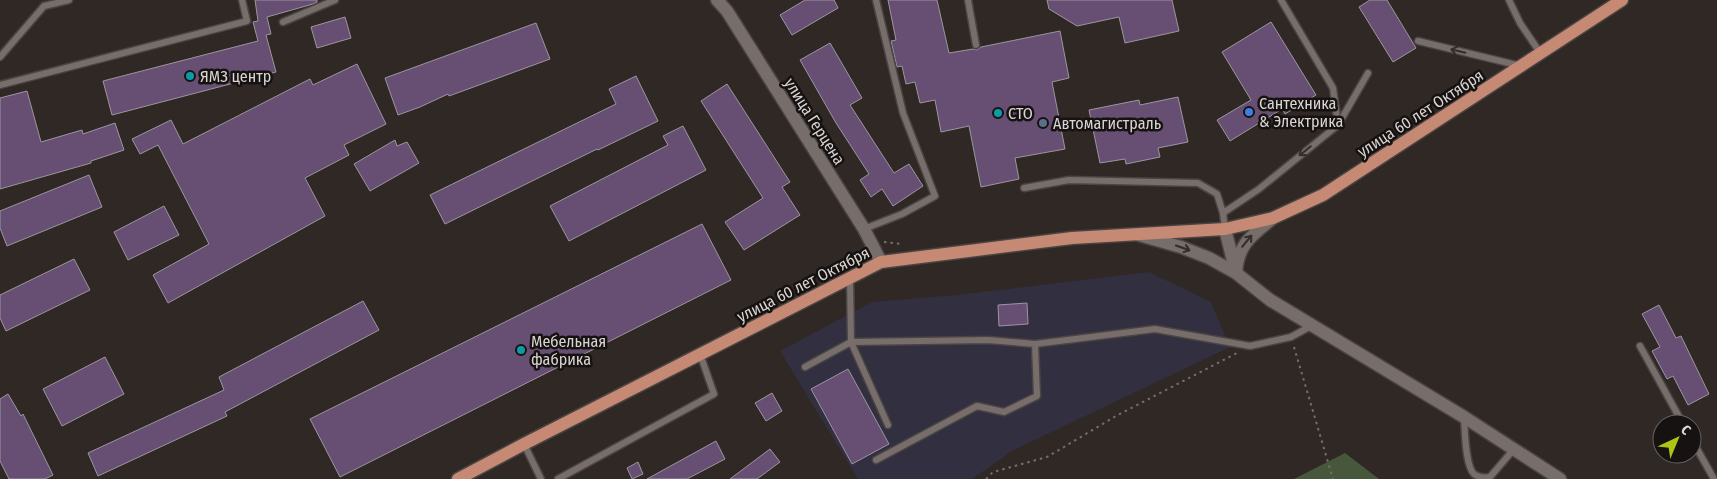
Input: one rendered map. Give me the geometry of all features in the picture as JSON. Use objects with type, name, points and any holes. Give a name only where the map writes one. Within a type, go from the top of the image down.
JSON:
[{"type":"main road","name":"улица 60 лет Октября","points":[[458,479],[881,262],[1072,238],[1225,229],[1273,218],[1323,195],[1622,0]]},
{"type":"street","name":"улица Герцена","points":[[717,0],[727,11],[868,228],[881,262]]},
{"type":"street","points":[[1236,274],[1237,260],[1242,246],[1254,233],[1273,218]]},
{"type":"street","points":[[1225,229],[1236,274]]},
{"type":"street","points":[[1136,234],[1181,247],[1209,258],[1236,274],[1270,300],[1311,326],[1464,417],[1560,479]]},
{"type":"lane","points":[[0,57],[44,6],[69,0]]},
{"type":"lane","points":[[0,85],[247,21],[242,0]]},
{"type":"lane","points":[[283,22],[335,0]]},
{"type":"lane","points":[[868,228],[902,214],[935,196],[902,113],[876,0]]},
{"type":"lane","points":[[968,0],[976,45]]},
{"type":"lane","points":[[1281,0],[1333,88],[1338,125]]},
{"type":"lane","points":[[1509,0],[1520,23],[1541,54]]},
{"type":"lane","points":[[1418,41],[1522,66]]},
{"type":"lane","points":[[1223,213],[1259,189],[1338,125],[1368,74]]},
{"type":"lane","points":[[1024,188],[1068,180],[1198,183],[1216,194],[1223,213],[1225,229]]},
{"type":"lane","points":[[850,278],[851,342],[888,425]]},
{"type":"lane","points":[[805,367],[851,342],[988,340],[1036,344],[1155,330],[1250,346],[1291,337],[1311,326]]},
{"type":"lane","points":[[876,460],[977,406],[1004,412],[1037,396],[1036,344]]},
{"type":"lane","points":[[1640,346],[1677,414]]},
{"type":"lane","points":[[558,479],[714,394],[700,354]]},
{"type":"lane","points":[[1464,417],[1469,466],[1475,474],[1482,478],[1490,477],[1514,449]]},
{"type":"lane","points":[[524,444],[541,479]]},
{"type":"lane","points":[[1702,458],[1714,479]]},
{"type":"path","points":[[868,228],[882,242],[902,244]]},
{"type":"path","points":[[1291,337],[1333,479]]},
{"type":"path","points":[[986,479],[993,472],[1047,457],[1116,416],[1250,346]]},
{"type":"shaded area","points":[[1149,272],[1211,302],[1230,347],[1012,451],[972,479],[858,479],[780,351],[872,302],[957,295]]},
{"type":"green space","points":[[1345,453],[1379,479],[1294,479]]},
{"type":"building","name":"ЯМЗ центр","points":[[255,0],[317,0],[313,4],[267,17],[271,34],[266,35],[276,72],[112,115],[103,81],[258,41],[253,22],[258,21]]},
{"type":"building","points":[[805,0],[834,0],[838,8],[792,35],[780,15]]},
{"type":"building","name":"СТО","points":[[888,0],[937,0],[949,53],[977,50],[981,47],[1060,31],[1069,78],[1052,82],[1065,149],[1015,158],[1019,179],[981,187],[969,126],[941,132],[935,100],[920,103],[915,82],[906,84],[902,66],[897,67],[891,41],[896,40]]},
{"type":"building","points":[[1047,0],[1172,0],[1179,31],[1125,43],[1119,17],[1077,26],[1049,9]]},
{"type":"building","points":[[1370,0],[1387,0],[1416,48],[1393,62],[1359,7]]},
{"type":"building","points":[[345,17],[351,38],[317,48],[311,27]]},
{"type":"building","points":[[1271,22],[1316,95],[1285,114],[1282,109],[1230,141],[1217,120],[1251,100],[1222,52]]},
{"type":"building","points":[[536,23],[550,59],[449,96],[448,94],[398,115],[385,78]]},
{"type":"building","points":[[830,43],[862,98],[850,105],[894,173],[909,164],[923,186],[893,206],[882,189],[871,197],[860,180],[869,174],[836,123],[800,60]]},
{"type":"building","points":[[357,64],[386,124],[344,145],[349,155],[305,178],[325,216],[168,303],[153,275],[209,244],[158,145],[140,154],[132,139],[171,120],[183,144],[310,79],[313,85]]},
{"type":"building","points":[[636,76],[658,121],[445,224],[430,195],[616,104],[609,89]]},
{"type":"building","points":[[727,84],[790,182],[782,187],[800,215],[744,250],[725,222],[763,198],[701,101]]},
{"type":"building","points":[[27,91],[41,142],[82,130],[83,134],[115,123],[124,150],[91,161],[91,163],[0,189],[0,98]]},
{"type":"building","points":[[1178,97],[1188,142],[1158,148],[1160,157],[1126,164],[1125,159],[1100,163],[1089,110],[1139,100],[1140,105]]},
{"type":"building","points":[[683,126],[706,170],[569,241],[550,206],[668,145],[663,136]]},
{"type":"building","points":[[395,140],[397,146],[407,142],[419,163],[370,191],[354,164]]},
{"type":"building","points":[[89,175],[102,207],[7,246],[0,228],[0,211]]},
{"type":"building","points":[[164,206],[179,235],[128,260],[114,232]]},
{"type":"building","name":"Мебельная фабрика","points":[[702,224],[731,280],[340,477],[310,419]]},
{"type":"building","points":[[74,259],[90,290],[6,331],[0,318],[0,295]]},
{"type":"building","points":[[363,301],[379,330],[225,412],[227,416],[98,476],[88,453],[224,390],[219,377]]},
{"type":"building","points":[[1027,303],[1028,324],[999,326],[998,305]]},
{"type":"building","points":[[1659,305],[1676,338],[1681,336],[1709,394],[1688,405],[1673,376],[1667,379],[1652,351],[1660,347],[1642,314]]},
{"type":"building","points":[[105,357],[124,394],[62,426],[43,389]]},
{"type":"building","points":[[848,369],[889,444],[852,464],[811,389]]},
{"type":"building","points":[[772,393],[782,411],[766,421],[755,403]]},
{"type":"building","points":[[8,394],[21,416],[23,414],[53,475],[45,479],[9,479],[0,461],[0,399]]},
{"type":"building","points":[[716,441],[725,459],[687,479],[647,479]]},
{"type":"building","points":[[770,449],[780,462],[757,479],[730,479]]},
{"type":"building","points":[[638,462],[643,474],[632,479],[627,468]]},
{"type":"place","name":"ЯМЗ центр","points":[[190,76]]},
{"type":"place","name":"Сантехника & Электрика","points":[[1249,112]]},
{"type":"place","name":"СТО","points":[[998,113]]},
{"type":"place","name":"Автомагистраль","points":[[1043,123]]},
{"type":"place","name":"Мебельная фабрика","points":[[521,350]]}]
